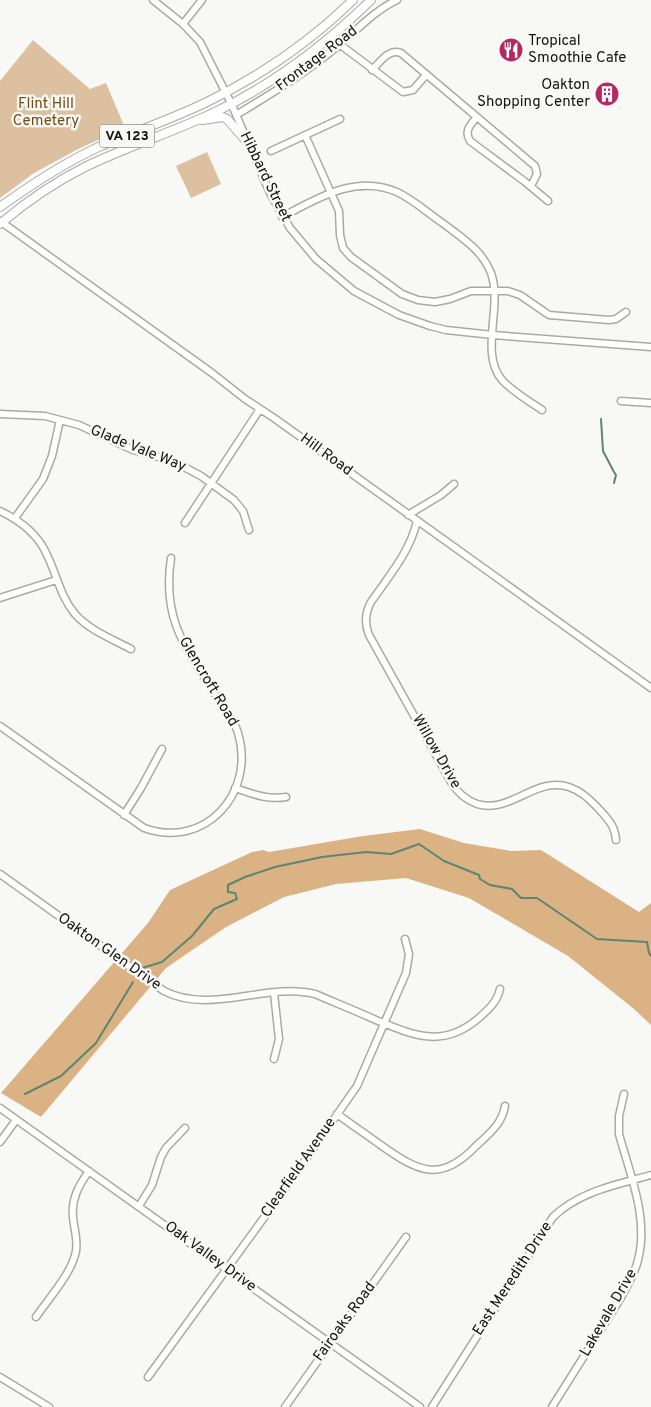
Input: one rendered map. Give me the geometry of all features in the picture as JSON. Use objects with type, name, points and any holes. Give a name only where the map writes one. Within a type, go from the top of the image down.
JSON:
[{"type":"main road","name":"VA 123","points":[[0,207],[42,178],[79,157],[226,93],[293,50],[353,0]]},
{"type":"main road","name":"VA 123","points":[[1,222],[36,196],[83,168],[195,121],[231,103],[280,74],[330,37],[371,0]]},
{"type":"main road","points":[[195,121],[227,119],[248,143]]},
{"type":"street","name":"Hibbard Street","points":[[153,0],[183,24],[200,42],[231,103],[282,217],[299,241],[341,281],[369,300],[398,315],[430,326],[460,332],[651,347]]},
{"type":"street","points":[[183,24],[202,0]]},
{"type":"street","name":"Frontage Road","points":[[236,115],[282,87],[339,45],[375,13],[397,0]]},
{"type":"street","points":[[330,37],[401,91],[412,90],[426,74]]},
{"type":"street","points":[[372,70],[390,53],[396,51],[408,58],[534,166],[537,174],[531,186]]},
{"type":"street","points":[[476,117],[467,130],[470,141],[531,186],[548,202]]},
{"type":"street","points":[[271,151],[340,119]]},
{"type":"street","points":[[305,135],[339,211],[341,242],[347,253],[402,294],[418,300],[434,302],[450,300],[471,291],[493,290],[516,293],[549,315],[609,320],[616,319],[626,312]]},
{"type":"street","points":[[282,217],[332,192],[349,187],[368,185],[387,188],[405,196],[477,250],[490,273],[493,290],[492,359],[499,375],[508,386],[542,410]]},
{"type":"street","name":"Hill Road","points":[[1,222],[651,688]]},
{"type":"street","points":[[620,401],[651,403]]},
{"type":"street","points":[[185,523],[260,409]]},
{"type":"street","name":"Glade Vale Way","points":[[0,414],[45,416],[60,420],[90,429],[133,450],[173,461],[229,496],[240,506],[246,517],[249,530]]},
{"type":"street","points":[[15,518],[43,479],[52,456],[60,420]]},
{"type":"street","points":[[408,515],[441,495],[454,484]]},
{"type":"street","points":[[0,511],[15,518],[38,540],[47,554],[62,595],[76,614],[89,626],[131,649]]},
{"type":"street","name":"Willow Drive","points":[[417,521],[408,547],[367,609],[365,622],[369,634],[451,782],[459,793],[475,803],[492,806],[508,803],[547,785],[570,787],[586,796],[610,820],[616,832],[616,840]]},
{"type":"street","name":"Glencroft Road","points":[[0,726],[136,824],[153,831],[183,833],[203,826],[218,815],[231,799],[236,788],[242,760],[238,734],[232,719],[196,665],[177,632],[169,604],[168,578],[172,558]]},
{"type":"street","points":[[0,598],[56,580]]},
{"type":"street","points":[[124,815],[162,749]]},
{"type":"street","points":[[236,788],[265,798],[286,797]]},
{"type":"street","name":"Oakton Glen Drive","points":[[0,874],[173,996],[197,1000],[296,991],[316,994],[385,1024],[421,1037],[431,1038],[452,1034],[472,1024],[492,1006],[500,989]]},
{"type":"street","name":"Clearfield Avenue","points":[[148,1377],[338,1114],[361,1078],[385,1024],[409,961],[410,954],[405,939]]},
{"type":"street","points":[[274,993],[279,1039],[274,1059]]},
{"type":"street","name":"Lakevale Drive","points":[[552,1407],[620,1299],[634,1273],[641,1248],[640,1208],[619,1134],[618,1124],[624,1094]]},
{"type":"street","points":[[338,1114],[405,1162],[422,1169],[431,1170],[449,1167],[466,1158],[500,1121],[505,1106]]},
{"type":"street","name":"Oak Valley Drive","points":[[0,1108],[420,1407]]},
{"type":"street","points":[[0,1142],[16,1120]]},
{"type":"street","points":[[139,1206],[152,1185],[161,1157],[185,1128]]},
{"type":"street","points":[[36,1317],[73,1261],[77,1244],[73,1217],[74,1198],[89,1171]]},
{"type":"street","name":"East Meredith Drive","points":[[432,1407],[553,1217],[581,1197],[651,1175]]},
{"type":"street","name":"Fairoaks Road","points":[[284,1407],[406,1237]]},
{"type":"street","points":[[0,1377],[49,1407]]},
{"type":"green space","name":"Flint Hill Cemetery","points":[[33,40],[90,89],[106,83],[125,128],[78,149],[34,173],[0,198],[0,81]]},
{"type":"green space","points":[[207,152],[221,184],[191,198],[176,166]]},
{"type":"shaded area","points":[[420,829],[464,843],[511,851],[541,850],[639,912],[651,903],[651,1025],[568,956],[469,898],[406,878],[336,884],[284,897],[226,927],[166,968],[41,1117],[1,1093],[148,923],[170,890],[252,852],[263,850],[269,852],[363,836]]},
{"type":"waterway","points":[[601,419],[603,451],[616,475],[614,483]]},
{"type":"waterway","points":[[137,976],[142,968],[162,962],[192,936],[214,909],[237,899],[235,893],[228,892],[228,885],[245,877],[275,867],[322,857],[366,852],[391,854],[419,844],[444,861],[479,875],[480,879],[490,885],[512,889],[521,898],[537,898],[597,939],[647,942],[651,956]]},
{"type":"waterway","points":[[25,1094],[61,1076],[96,1043],[133,982]]},
{"type":"place","name":"Tropical Smoothie Cafe","points":[[511,50]]},
{"type":"place","name":"Oakton Shopping Center","points":[[607,94]]}]
